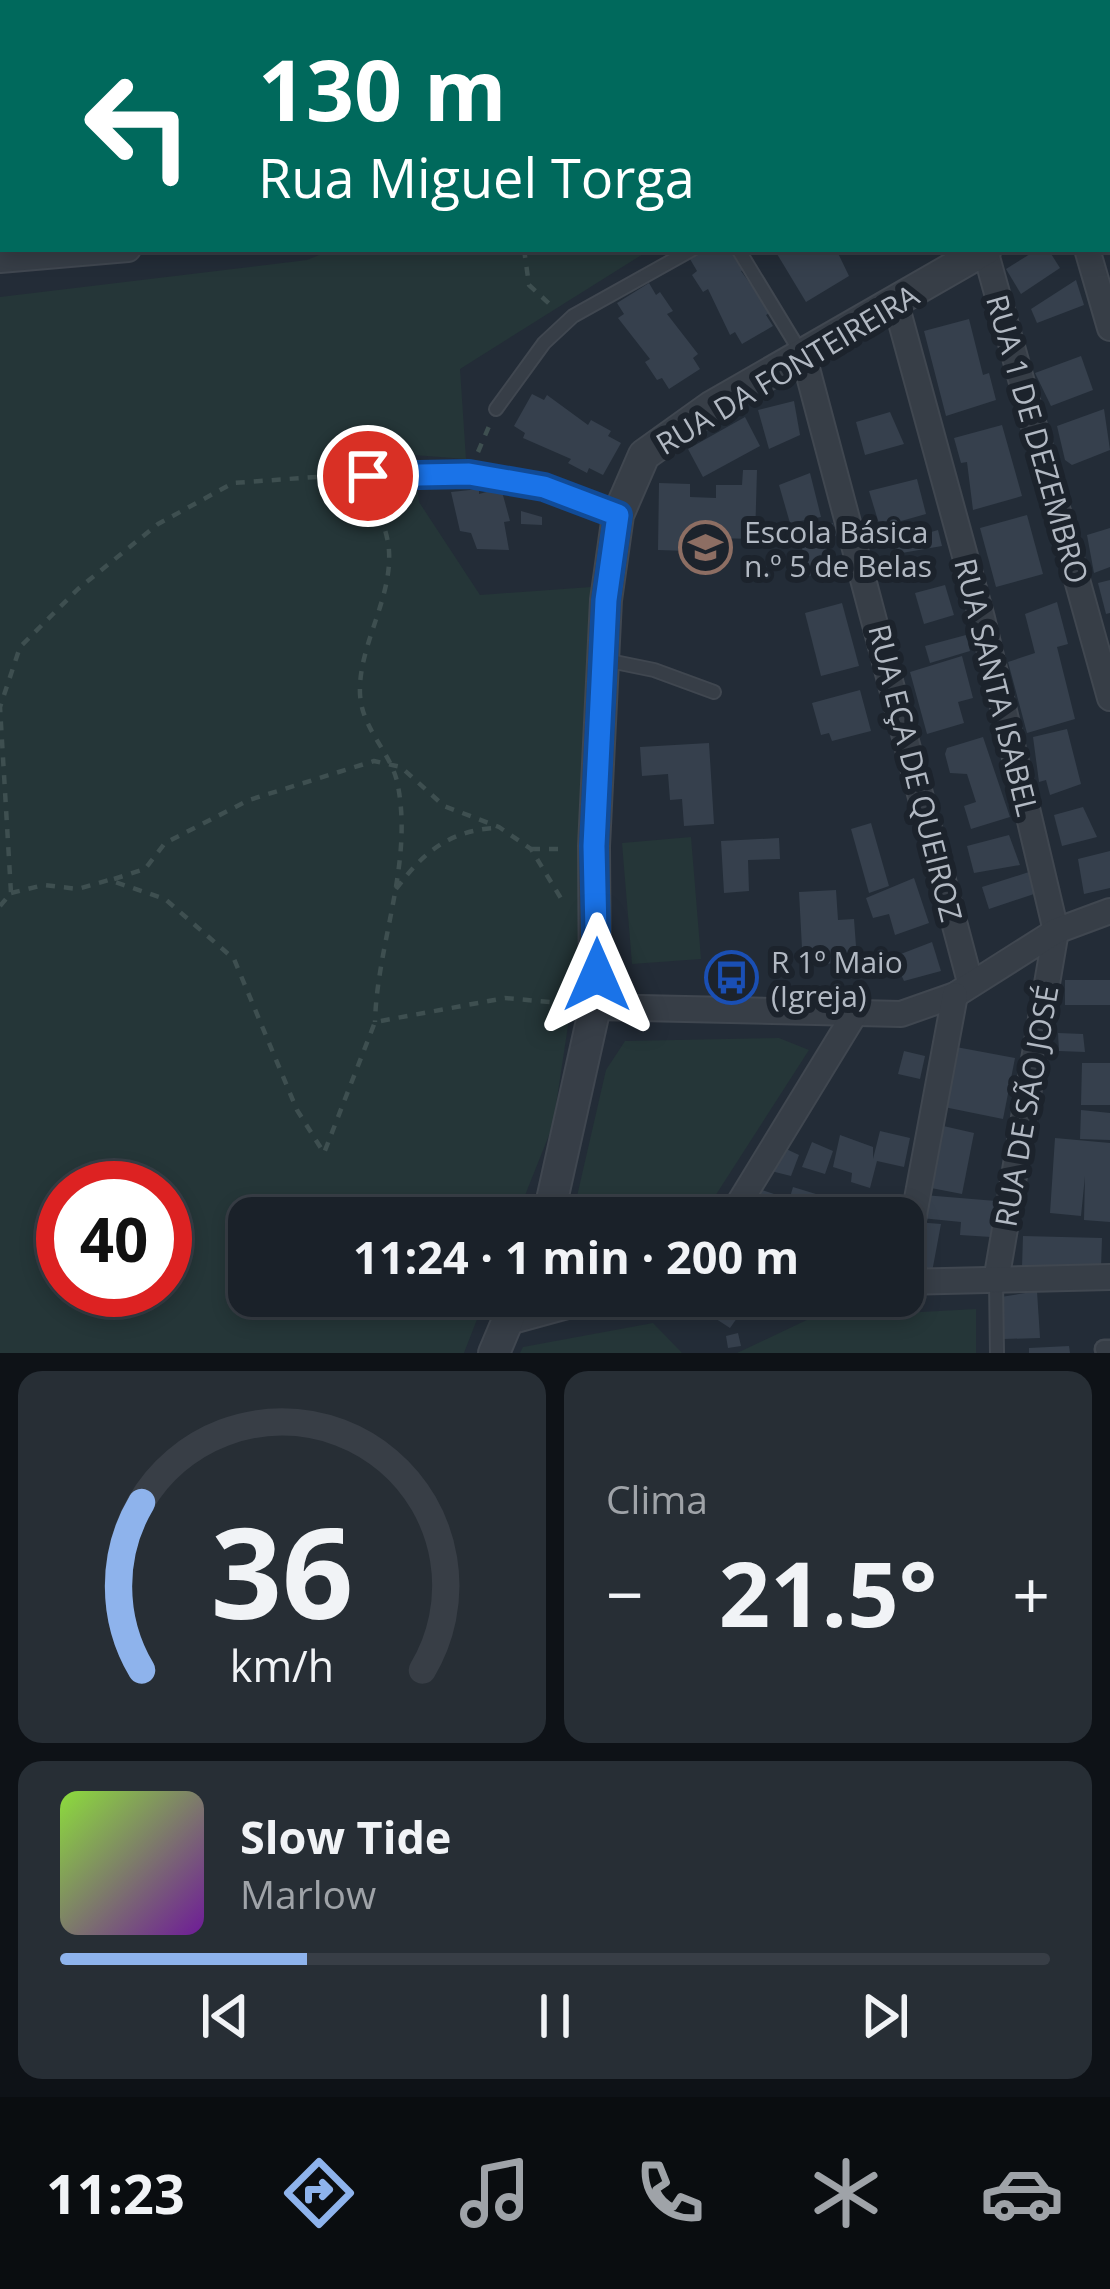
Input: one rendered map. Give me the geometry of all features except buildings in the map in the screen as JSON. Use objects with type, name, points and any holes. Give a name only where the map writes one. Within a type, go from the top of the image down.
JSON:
[{"type":"street","points":[[0,260],[93,252]]},
{"type":"street","name":"RUA DA FONTEIREIRA","points":[[553,1197],[595,1007],[594,846],[604,660],[618,515],[644,455],[657,441],[980,252]]},
{"type":"street","name":"RUA 1 DE DEZEMBRO","points":[[986,252],[1110,698]]},
{"type":"street","points":[[1089,252],[1110,328]]},
{"type":"street","name":"RUA SANTA ISABEL","points":[[896,304],[982,618],[1055,932]]},
{"type":"street","name":"RUA EÇA DE QUEIROZ","points":[[804,357],[962,988]]},
{"type":"street","points":[[368,476],[469,474],[544,487],[618,515]]},
{"type":"street","points":[[595,1007],[901,1014],[962,988],[1055,932],[1110,911]]},
{"type":"street","name":"RUA DE SÃO JOSÉ","points":[[996,1281],[1055,932]]},
{"type":"street","points":[[919,1197],[962,988]]},
{"type":"street","points":[[743,1197],[854,1015]]},
{"type":"street","points":[[924,1279],[1110,1277]]},
{"type":"street","points":[[494,1353],[510,1317]]},
{"type":"lane","points":[[496,409],[565,324],[688,252]]},
{"type":"lane","points":[[740,252],[804,357]]},
{"type":"lane","points":[[604,660],[654,670],[714,692]]},
{"type":"lane","points":[[996,1281],[998,1353]]},
{"type":"path","points":[[524,252],[530,285],[544,294],[565,324]]},
{"type":"path","points":[[469,474],[496,409]]},
{"type":"path","points":[[11,893],[0,706],[20,647],[78,589],[158,524],[233,483],[368,476],[389,549],[386,593],[360,692],[368,733],[391,765],[398,785],[400,829],[396,889],[376,970],[375,1022],[324,1153],[297,1110],[234,959],[165,898],[109,880]]},
{"type":"path","points":[[0,906],[11,893],[44,885],[78,889],[145,869],[165,843],[249,800],[374,761],[401,767],[444,806],[499,827],[531,849],[551,889],[568,908]]},
{"type":"path","points":[[396,889],[424,853],[464,830],[499,827]]},
{"type":"path","points":[[531,849],[594,846]]},
{"type":"path","points":[[375,1022],[506,998],[595,1007]]},
{"type":"shaded area","points":[[327,252],[646,252],[460,369],[466,459],[414,455],[419,502],[480,595],[591,587],[577,966],[553,1125],[524,1197],[228,1197],[228,1317],[478,1317],[464,1353],[0,1353],[0,297],[307,260]]},
{"type":"shaded area","points":[[691,837],[701,959],[632,964],[622,843]]},
{"type":"shaded area","points":[[779,1038],[809,1050],[714,1197],[577,1197],[606,1070],[625,1041]]},
{"type":"shaded area","points":[[976,1309],[976,1353],[737,1353],[811,1318],[924,1317],[924,1312]]},
{"type":"shaded area","points":[[653,1323],[682,1353],[520,1353],[523,1347]]},
{"type":"place","name":"Escola Básica n.º 5 de Belas","points":[[705,548]]},
{"type":"place","name":"R 1º Maio (Igreja)","points":[[732,978]]},
{"type":"route","points":[[368,476],[469,474],[544,487],[618,515],[606,600],[594,846],[597,975]]}]
